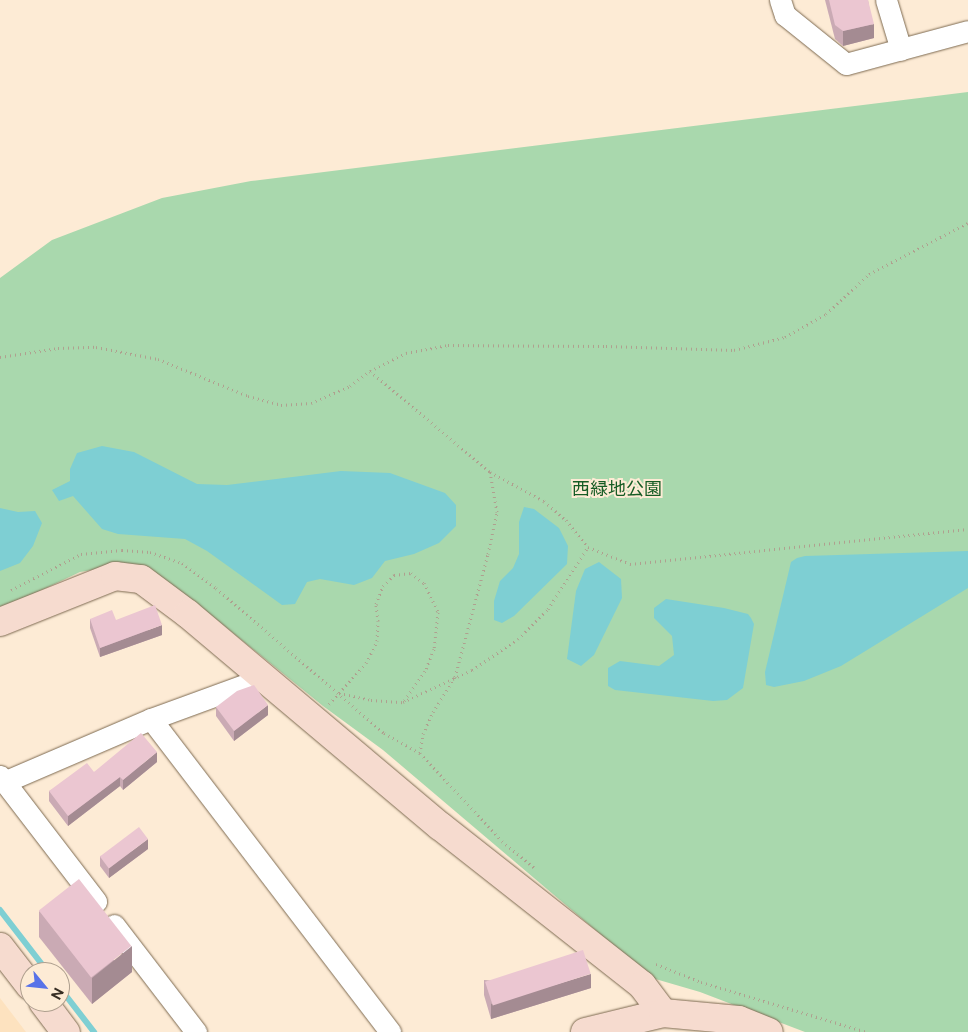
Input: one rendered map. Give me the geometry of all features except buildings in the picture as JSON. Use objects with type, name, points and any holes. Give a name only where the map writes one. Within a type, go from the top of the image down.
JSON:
[{"type":"street","points":[[780,0],[785,15],[846,64],[968,31]]},
{"type":"street","points":[[886,0],[901,50]]},
{"type":"street","points":[[0,622],[115,576],[141,579],[264,678],[440,826],[642,985],[663,1013]]},
{"type":"street","points":[[196,1032],[2,779],[151,719],[264,678]]},
{"type":"street","points":[[151,719],[390,1032]]},
{"type":"street","points":[[0,947],[20,973]]},
{"type":"street","points":[[51,1012],[66,1032]]},
{"type":"street","points":[[585,1032],[663,1013],[739,1020],[769,1032]]},
{"type":"path","points":[[0,357],[58,348],[96,347],[158,359],[248,396],[281,405],[311,403],[350,386],[370,370],[406,353],[448,345],[606,346],[734,350],[785,336],[826,314],[869,274],[968,223]]},
{"type":"path","points":[[370,370],[490,472],[544,501],[566,520],[588,548],[630,564],[968,529]]},
{"type":"path","points":[[420,753],[426,726],[455,677],[486,564],[497,512],[490,472]]},
{"type":"path","points":[[338,693],[371,700],[403,702],[472,670],[518,639],[548,609],[588,548]]},
{"type":"path","points":[[338,693],[366,663],[377,641],[378,621],[376,604],[383,586],[394,575],[411,573],[424,583],[438,612],[434,649],[425,671],[403,702]]},
{"type":"path","points":[[338,693],[384,733],[420,753],[502,841],[539,872]]},
{"type":"path","points":[[651,962],[701,982],[867,1032]]},
{"type":"shaded area","points":[[0,998],[26,1032],[0,1032]]},
{"type":"green space","name":"西緑地公園","points":[[968,92],[968,1032],[805,1032],[700,992],[652,978],[383,750],[323,706],[201,607],[155,575],[110,567],[80,572],[0,610],[0,278],[52,240],[162,198],[251,181]]},
{"type":"water","points":[[102,446],[134,452],[197,484],[227,485],[341,471],[390,473],[445,493],[456,505],[456,526],[439,543],[414,554],[385,561],[372,578],[354,585],[320,579],[307,582],[295,604],[282,605],[207,551],[185,539],[118,534],[102,529],[73,496],[59,501],[52,490],[70,481],[70,469],[77,453]]},
{"type":"water","points":[[524,507],[534,509],[559,528],[568,546],[567,564],[514,616],[502,623],[494,620],[494,601],[500,581],[513,568],[519,554],[519,522]]},
{"type":"water","points":[[0,508],[18,512],[35,511],[42,523],[33,546],[20,563],[0,571]]},
{"type":"water","points":[[968,551],[968,588],[841,666],[804,681],[774,687],[766,685],[765,672],[791,562],[797,558],[805,556]]},
{"type":"water","points":[[599,562],[621,579],[622,598],[594,655],[581,666],[567,659],[576,591],[585,569]]},
{"type":"water","points":[[666,599],[724,608],[748,614],[751,618],[754,624],[743,688],[727,700],[713,701],[615,690],[608,686],[608,668],[620,661],[659,666],[674,655],[672,636],[654,618],[654,608]]},
{"type":"waterway","points":[[0,910],[40,962]]},
{"type":"waterway","points":[[70,1001],[94,1032]]}]
